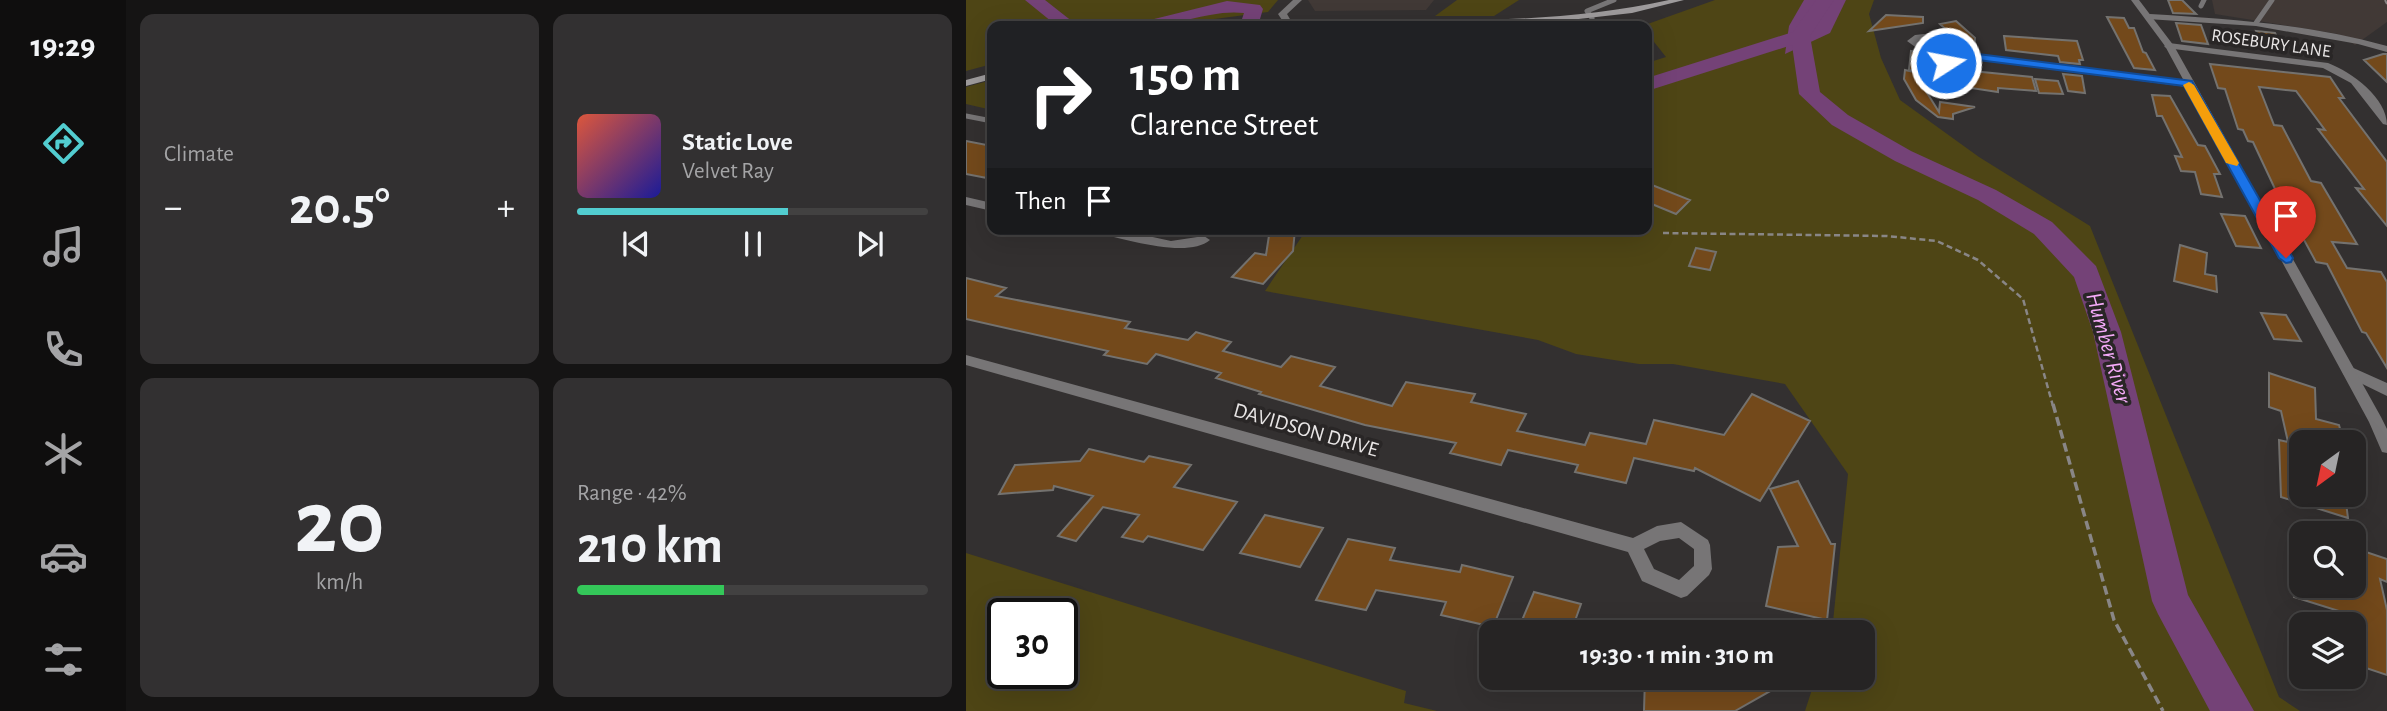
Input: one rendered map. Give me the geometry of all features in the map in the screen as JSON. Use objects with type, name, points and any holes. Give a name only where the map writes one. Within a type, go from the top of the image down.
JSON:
[{"type":"main road","points":[[1570,21],[1680,0]]},
{"type":"main road","points":[[966,83],[987,77]]},
{"type":"street","points":[[1286,21],[1282,14],[1298,0]]},
{"type":"street","points":[[2135,0],[2169,46],[2349,371],[2387,447]]},
{"type":"street","points":[[2150,17],[2256,23],[2359,41],[2387,49]]},
{"type":"street","points":[[1935,46],[1949,56],[1962,55],[2188,84]]},
{"type":"street","name":"ROSEBURY LANE","points":[[2169,46],[2325,65],[2343,71],[2356,80],[2387,122]]},
{"type":"street","points":[[1949,56],[1946,69],[1951,76]]},
{"type":"street","points":[[966,201],[987,205]]},
{"type":"street","points":[[1125,235],[1171,245],[1204,240]]},
{"type":"street","name":"DAVIDSON DRIVE","points":[[966,360],[1634,546]]},
{"type":"street","points":[[2349,371],[2387,390]]},
{"type":"lane","points":[[1592,18],[1587,11],[1614,0]]},
{"type":"lane","points":[[2200,6],[2204,0]]},
{"type":"lane","points":[[2256,23],[2272,0]]},
{"type":"lane","points":[[966,116],[987,120]]},
{"type":"path","points":[[2385,0],[2387,4]]},
{"type":"path","points":[[1663,233],[1887,236],[1937,241],[1978,260],[2023,299],[2114,620],[2162,711]]},
{"type":"shaded area","points":[[966,0],[1278,0],[1268,12],[1199,21],[987,21],[987,65],[966,71]]},
{"type":"shaded area","points":[[1308,0],[1434,0],[1426,10],[1315,11]]},
{"type":"shaded area","points":[[1457,0],[1519,0],[1494,16],[1435,16]]},
{"type":"shaded area","points":[[1715,0],[1874,0],[1869,14],[1881,58],[1900,100],[1979,157],[2090,226],[2279,697],[2300,711],[1805,711],[1812,690],[1875,690],[1875,620],[1833,620],[1848,474],[1785,384],[1673,364],[1639,364],[1576,354],[1538,340],[1265,291],[1303,235],[1652,235],[1652,61],[1666,57],[1652,39],[1652,22]]},
{"type":"shaded area","points":[[1804,0],[1846,0],[1830,33],[1785,54],[1789,26]]},
{"type":"shaded area","points":[[2212,0],[2387,0],[2387,22],[2355,45],[2338,34],[2215,14]]},
{"type":"shaded area","points":[[987,81],[987,109],[966,104],[966,87]]},
{"type":"shaded area","points":[[966,553],[1406,691],[1404,703],[1437,711],[966,711]]},
{"type":"building","points":[[2168,0],[2182,0],[2196,14],[2173,13]]},
{"type":"building","points":[[1886,15],[1923,17],[1923,23],[1869,31]]},
{"type":"building","points":[[2107,17],[2124,18],[2129,28],[2134,28],[2143,52],[2155,70],[2134,68]]},
{"type":"building","points":[[1956,21],[1975,38],[1974,50],[1950,47],[1952,35],[1940,24]]},
{"type":"building","points":[[2176,23],[2201,25],[2208,44],[2182,41]]},
{"type":"building","points":[[2256,31],[2275,33],[2283,49],[2263,47]]},
{"type":"building","points":[[2004,36],[2077,41],[2083,60],[2079,60],[2080,64],[2060,62],[2058,56],[2006,50]]},
{"type":"building","points":[[1911,51],[1933,54],[1930,73],[1909,70]]},
{"type":"building","points":[[2387,54],[2387,82],[2364,60]]},
{"type":"building","points":[[2210,64],[2330,77],[2344,98],[2339,98],[2387,162],[2387,226],[2356,188],[2364,189],[2318,129],[2325,130],[2296,91],[2259,87],[2274,125],[2282,126],[2311,181],[2321,183],[2357,244],[2332,242],[2347,268],[2381,272],[2387,282],[2387,368],[2366,333],[2362,332],[2327,264],[2316,262],[2303,238],[2298,238],[2253,142],[2248,141],[2243,130],[2238,129],[2225,89],[2218,88]]},
{"type":"building","points":[[1905,70],[1914,72],[1939,112],[1940,102],[1975,107],[1953,114],[1953,119],[1938,117],[1916,100],[1904,79]]},
{"type":"building","points":[[1972,71],[2032,77],[2036,91],[1998,88],[1998,92],[1971,88]]},
{"type":"building","points":[[2063,74],[2082,76],[2085,93],[2068,91]]},
{"type":"building","points":[[2035,79],[2058,81],[2063,94],[2039,93]]},
{"type":"building","points":[[2152,95],[2170,96],[2198,145],[2205,146],[2220,174],[2214,174],[2222,197],[2201,194],[2195,172],[2181,171],[2175,156],[2182,157],[2162,116],[2157,116]]},
{"type":"building","points":[[966,141],[987,145],[987,178],[966,174]]},
{"type":"building","points":[[1652,185],[1690,200],[1676,214],[1652,204]]},
{"type":"building","points":[[2221,214],[2245,216],[2261,248],[2236,246]]},
{"type":"building","points":[[1269,235],[1294,235],[1293,251],[1263,284],[1232,277],[1255,253],[1266,255]]},
{"type":"building","points":[[2180,245],[2207,253],[2205,274],[2216,276],[2217,292],[2174,281]]},
{"type":"building","points":[[1696,248],[1716,252],[1710,270],[1689,266]]},
{"type":"building","points":[[966,278],[1006,288],[996,296],[1130,322],[1125,328],[1188,340],[1196,332],[1231,342],[1223,351],[1281,367],[1291,356],[1335,367],[1320,386],[1392,406],[1406,382],[1475,394],[1471,402],[1526,414],[1517,431],[1585,445],[1590,433],[1646,444],[1654,420],[1724,435],[1752,394],[1810,421],[1760,501],[1695,468],[1694,471],[1634,458],[1626,483],[1575,472],[1578,465],[1508,450],[1501,465],[1450,453],[1456,443],[1365,425],[1259,394],[1261,392],[1216,378],[1221,373],[1156,354],[1147,364],[1104,355],[1108,351],[966,319]]},
{"type":"building","points":[[2261,313],[2286,315],[2301,341],[2274,339]]},
{"type":"building","points":[[2269,373],[2315,388],[2316,419],[2339,425],[2340,430],[2289,430],[2289,500],[2281,497],[2279,440],[2288,442],[2281,411],[2269,407]]},
{"type":"building","points":[[1089,449],[1144,462],[1149,456],[1191,465],[1174,487],[1237,502],[1203,550],[1148,536],[1143,542],[1122,537],[1139,515],[1103,507],[1076,541],[1058,536],[1093,496],[1054,486],[1053,490],[999,494],[1015,465],[1080,461]]},
{"type":"building","points":[[1798,481],[1831,544],[1835,544],[1827,620],[1766,606],[1778,547],[1798,546],[1770,489]]},
{"type":"building","points":[[2316,508],[2347,508],[2348,518]]},
{"type":"building","points":[[1265,515],[1323,528],[1300,567],[1240,553]]},
{"type":"building","points":[[1348,539],[1395,548],[1390,560],[1460,572],[1462,565],[1513,577],[1496,620],[1479,620],[1479,624],[1441,615],[1446,602],[1376,590],[1366,610],[1316,600]]},
{"type":"building","points":[[2366,552],[2387,559],[2387,582],[2380,579],[2387,610],[2387,675],[2366,668],[2366,612],[2342,612],[2297,598],[2366,598]]},
{"type":"building","points":[[1534,592],[1581,604],[1575,620],[1522,620]]},
{"type":"building","points":[[1645,690],[1772,690],[1735,711],[1644,711]]},
{"type":"waterway","points":[[1034,0],[1062,21]]},
{"type":"waterway","name":"Humber River","points":[[1800,36],[1825,0]]},
{"type":"waterway","points":[[1166,21],[1227,7],[1254,9],[1251,19]]},
{"type":"waterway","points":[[1652,83],[1800,36]]},
{"type":"waterway","name":"Humber River","points":[[1800,36],[1810,94],[1840,120],[1903,156],[1987,195],[2043,228],[2086,273],[2107,332],[2171,601],[2233,711]]},
{"type":"slow traffic","points":[[2189,85],[2232,163]]},
{"type":"route","points":[[1946,63],[1949,56],[1962,55],[2188,84],[2286,258]]}]
